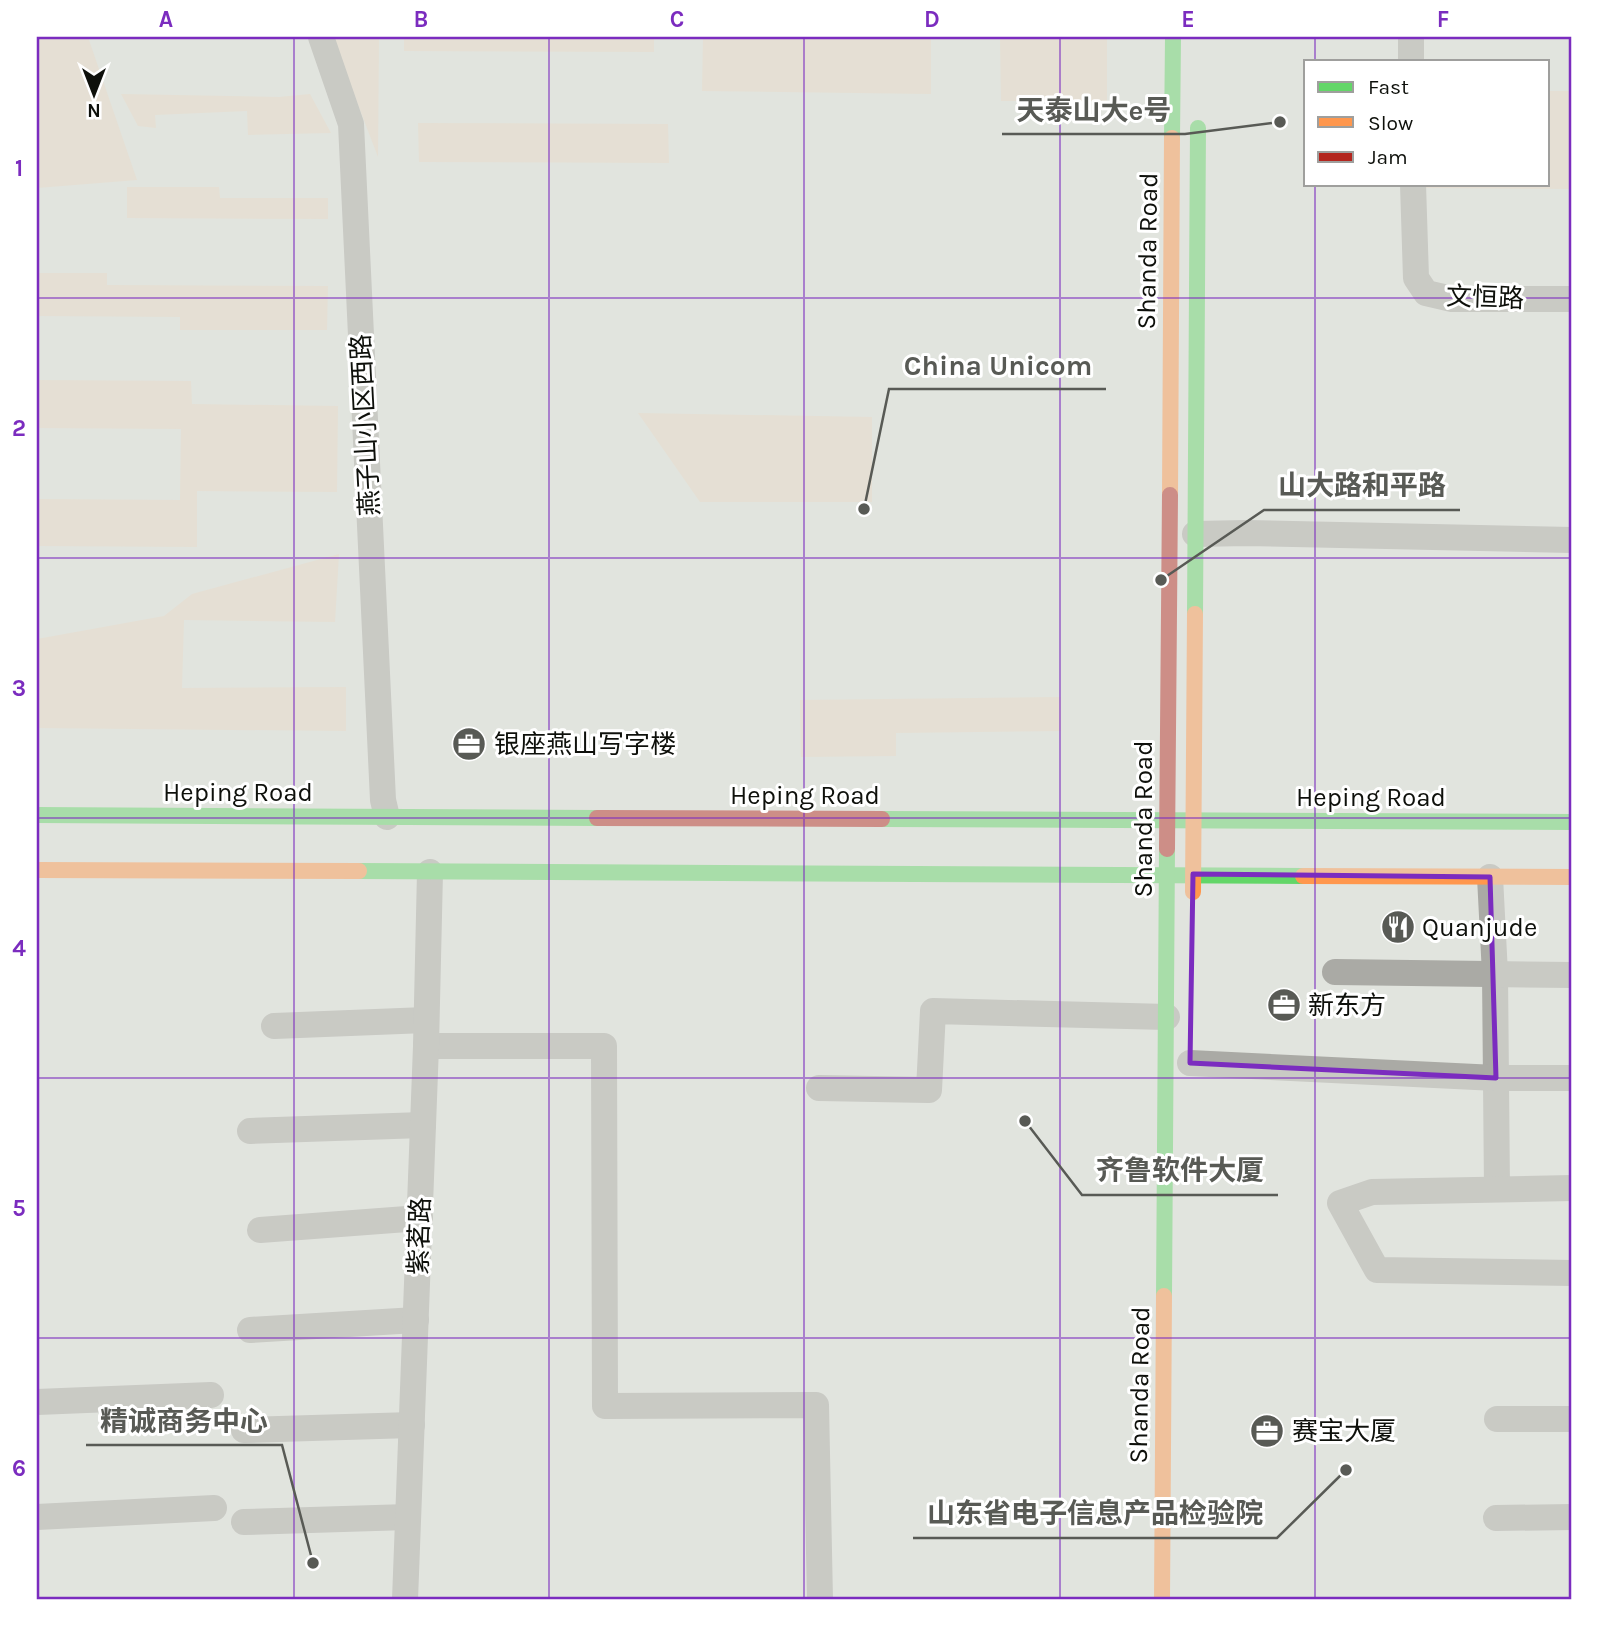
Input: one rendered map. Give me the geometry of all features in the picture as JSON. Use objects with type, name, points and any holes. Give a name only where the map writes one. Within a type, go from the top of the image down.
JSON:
[{"type":"main road","name":"Shanda Road","points":[[1161,1600],[1173,37]]},
{"type":"main road","name":"Shanda Road","points":[[1193,907],[1198,106]]},
{"type":"main road","name":"Heping Road","points":[[37,815],[1572,822]]},
{"type":"main road","points":[[37,870],[1572,877]]},
{"type":"street","name":"燕子山小区西路","points":[[321,37],[351,124],[383,800],[387,817]]},
{"type":"street","name":"文恒路","points":[[1413,186],[1416,278],[1426,293],[1452,299],[1572,299]]},
{"type":"street","points":[[1195,534],[1572,540]]},
{"type":"street","name":"紫茗路","points":[[405,1600],[430,872]]},
{"type":"street","points":[[1490,877],[1495,974],[1497,1189]]},
{"type":"street","points":[[1335,971],[1572,975]]},
{"type":"street","points":[[819,1087],[929,1090],[933,1011],[1167,1017]]},
{"type":"street","points":[[274,1026],[426,1033],[604,1046],[605,1406],[816,1405],[820,1600]]},
{"type":"street","points":[[1190,1063],[1496,1078],[1572,1078]]},
{"type":"street","points":[[250,1131],[423,1125]]},
{"type":"street","points":[[1572,1188],[1372,1192],[1340,1203],[1377,1270],[1572,1273]]},
{"type":"street","points":[[260,1230],[420,1218]]},
{"type":"street","points":[[250,1330],[416,1320]]},
{"type":"street","points":[[37,1402],[211,1395]]},
{"type":"street","points":[[1497,1419],[1572,1419]]},
{"type":"street","points":[[244,1430],[412,1425]]},
{"type":"street","points":[[37,1517],[214,1508]]},
{"type":"street","points":[[244,1522],[408,1517]]},
{"type":"street","points":[[1496,1518],[1572,1517]]},
{"type":"highlighted area","points":[[1193,874],[1490,877],[1496,1078],[1190,1063]]},
{"type":"shaded area","points":[[37,37],[88,37],[137,180],[37,188]]},
{"type":"shaded area","points":[[332,37],[379,37],[378,157]]},
{"type":"shaded area","points":[[404,37],[654,37],[654,52],[404,51]]},
{"type":"shaded area","points":[[703,37],[931,37],[931,94],[702,91]]},
{"type":"shaded area","points":[[1000,37],[1107,37],[1107,101],[1001,101]]},
{"type":"shaded area","points":[[1550,91],[1572,91],[1572,189],[1426,188],[1550,186]]},
{"type":"shaded area","points":[[121,94],[279,97],[310,94],[331,133],[248,135],[247,111],[155,115],[156,128],[138,126]]},
{"type":"shaded area","points":[[418,123],[668,124],[669,163],[419,162]]},
{"type":"shaded area","points":[[127,187],[219,187],[220,198],[328,198],[328,219],[127,218]]},
{"type":"shaded area","points":[[37,273],[107,273],[107,285],[328,286],[327,330],[180,330],[180,317],[37,316]]},
{"type":"shaded area","points":[[37,380],[191,381],[192,404],[338,406],[337,492],[197,491],[197,547],[37,546],[37,499],[180,500],[181,429],[37,428]]},
{"type":"shaded area","points":[[638,413],[872,417],[872,502],[700,502]]},
{"type":"shaded area","points":[[339,554],[335,622],[184,620],[182,688],[346,687],[346,731],[37,728],[37,639],[164,616],[192,594]]},
{"type":"shaded area","points":[[1061,697],[1061,731],[896,733],[896,756],[801,757],[800,700]]},
{"type":"traffic: fast","points":[[1172,138],[1173,37]]},
{"type":"traffic: fast","points":[[1195,614],[1198,128]]},
{"type":"traffic: fast","points":[[37,815],[597,818]]},
{"type":"traffic: fast","points":[[882,819],[1572,822]]},
{"type":"traffic: fast","points":[[1164,1296],[1167,849]]},
{"type":"traffic: fast","points":[[359,871],[1303,876]]},
{"type":"traffic: slow","points":[[1170,495],[1172,138]]},
{"type":"traffic: slow","points":[[1193,892],[1195,614]]},
{"type":"traffic: slow","points":[[37,870],[359,871]]},
{"type":"traffic: slow","points":[[1303,876],[1572,877]]},
{"type":"traffic: slow","points":[[1162,1600],[1164,1296]]},
{"type":"traffic: jam","points":[[1167,849],[1170,495]]},
{"type":"traffic: jam","points":[[597,818],[882,819]]},
{"type":"place","name":"天泰山大e号","points":[[1280,122]]},
{"type":"place","name":"China Unicom","points":[[864,509]]},
{"type":"place","name":"山大路和平路","points":[[1161,580]]},
{"type":"place","name":"银座燕山写字楼","points":[[469,744]]},
{"type":"place","name":"Quanjude","points":[[1398,927]]},
{"type":"place","name":"新东方","points":[[1284,1005]]},
{"type":"place","name":"齐鲁软件大厦","points":[[1025,1121]]},
{"type":"place","name":"赛宝大厦","points":[[1267,1431]]},
{"type":"place","name":"山东省电子信息产品检验院","points":[[1346,1470]]},
{"type":"place","name":"精诚商务中心","points":[[313,1563]]}]
